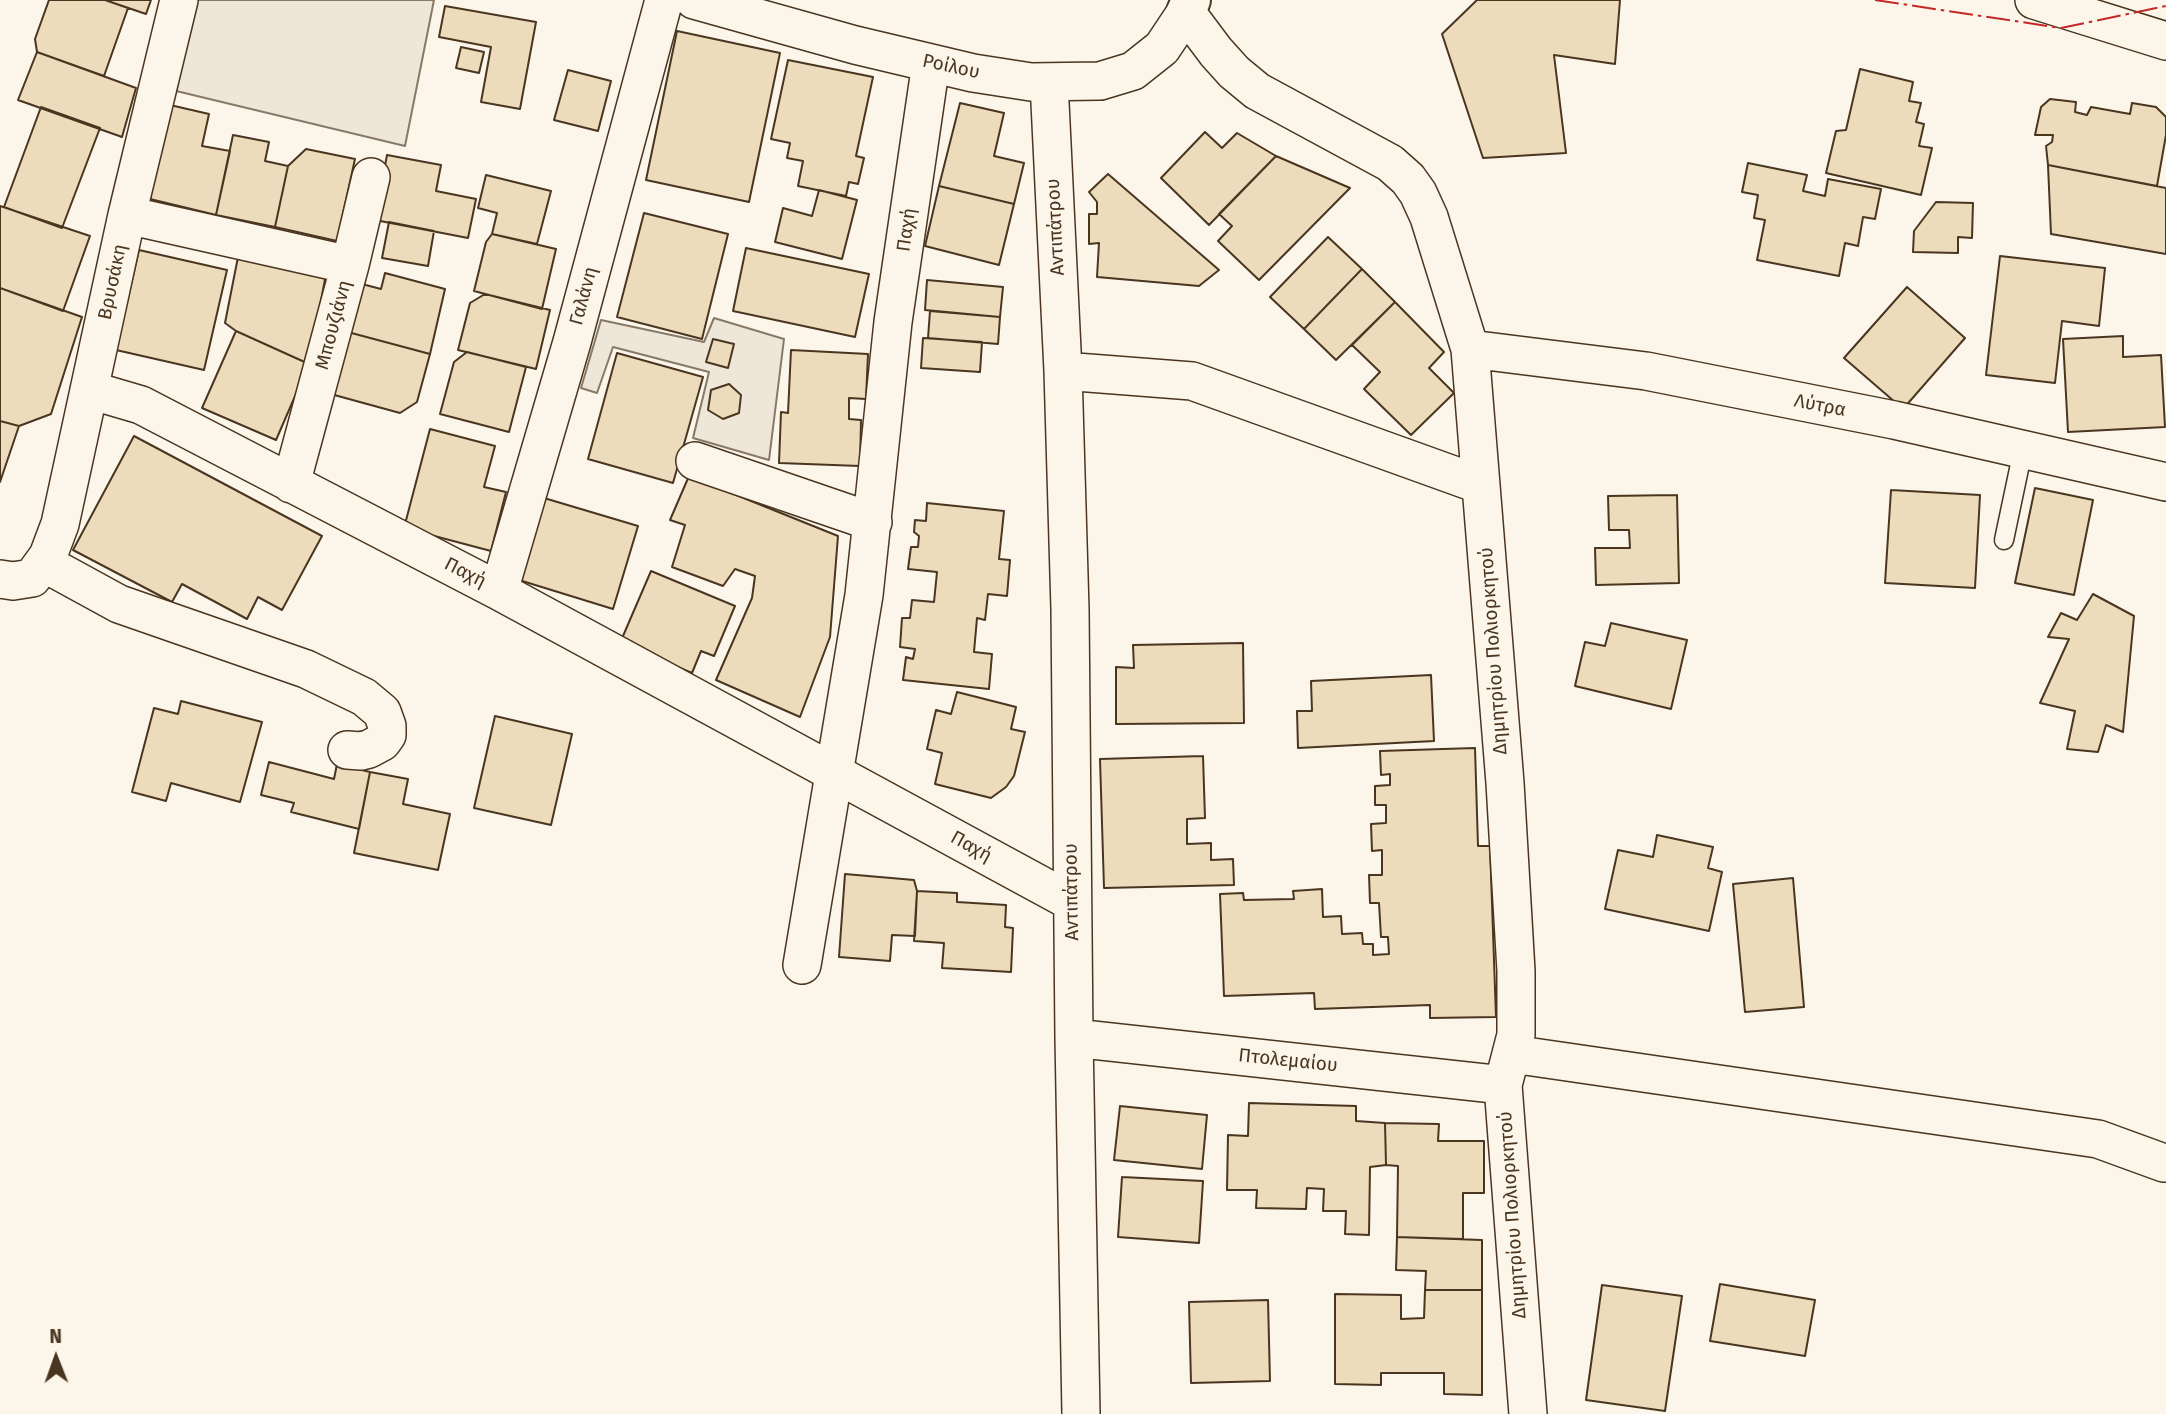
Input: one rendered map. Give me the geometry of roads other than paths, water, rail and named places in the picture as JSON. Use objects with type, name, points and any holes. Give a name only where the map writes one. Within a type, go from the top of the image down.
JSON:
[{"type":"street","name":"Βρυσάκη","points":[[44,563],[60,524],[127,215],[179,0]]},
{"type":"street","name":"Γαλάνη","points":[[499,591],[576,329],[664,0]]},
{"type":"street","name":"Ροίλου","points":[[694,0],[855,45],[932,63],[993,76],[1049,82],[1100,81],[1133,71],[1163,48],[1188,6]]},
{"type":"street","points":[[2034,0],[2166,41]]},
{"type":"street","name":"Δημητρίου Πολιορκητού","points":[[1188,6],[1234,72],[1256,91],[1316,125],[1361,146],[1390,163],[1408,178],[1429,217],[1470,349],[1517,971],[1516,1035],[1508,1069],[1528,1414]]},
{"type":"street","name":"Παχή","points":[[802,965],[864,595],[893,322],[932,63]]},
{"type":"street","name":"Αντιπάτρου","points":[[1049,82],[1063,371],[1070,609],[1081,1414]]},
{"type":"street","points":[[350,265],[371,177]]},
{"type":"street","name":"Μπουζιάνη","points":[[127,215],[350,265],[291,484]]},
{"type":"street","name":"Λύτρα","points":[[1470,349],[1646,371],[1894,420],[2166,482]]},
{"type":"street","points":[[1063,371],[1192,381],[1481,485]]},
{"type":"street","name":"Παχή","points":[[90,390],[141,405],[499,591],[1072,902]]},
{"type":"street","points":[[695,461],[873,522]]},
{"type":"street","points":[[0,579],[27,580],[44,563],[119,604],[306,669],[364,697],[382,712],[387,736],[369,749],[347,750]]},
{"type":"street","name":"Πτολεμαίου","points":[[1074,1038],[1508,1069],[2098,1139],[2164,1163]]},
{"type":"lane","points":[[2004,540],[2023,450]]}]
